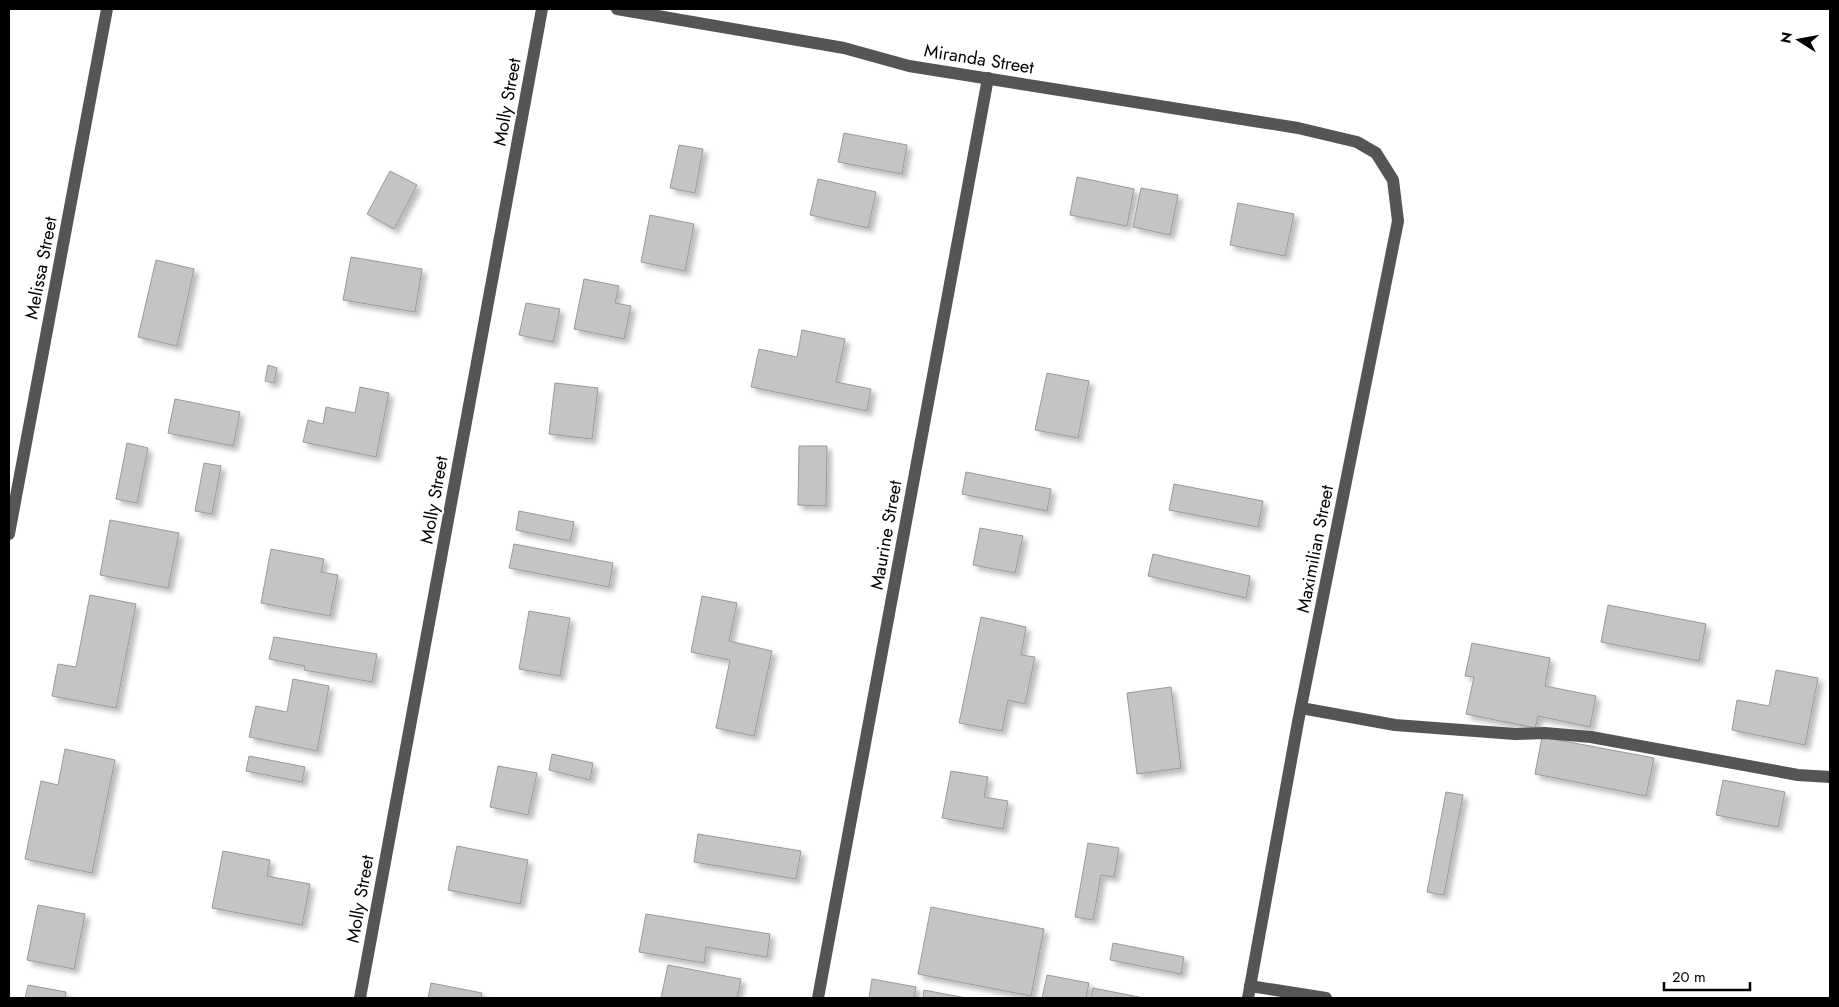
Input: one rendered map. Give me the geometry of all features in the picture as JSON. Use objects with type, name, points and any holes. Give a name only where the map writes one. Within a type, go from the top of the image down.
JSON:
[{"type":"street","name":"Melissa Street","points":[[9,534],[107,9]]},
{"type":"street","name":"Molly Street","points":[[360,998],[542,9]]},
{"type":"street","name":"Miranda Street","points":[[617,9],[844,48],[909,66],[1298,128],[1336,136]]},
{"type":"street","name":"Maurine Street","points":[[818,998],[988,78]]},
{"type":"street","name":"Maximilian Street","points":[[1249,992],[1301,708],[1398,221],[1393,180],[1376,153],[1357,142],[1336,136]]},
{"type":"street","points":[[1301,708],[1395,725],[1515,734],[1545,733],[1591,737],[1798,775],[1830,777]]},
{"type":"street","points":[[1249,992],[1326,998]]},
{"type":"building","points":[[844,133],[907,145],[902,174],[838,162]]},
{"type":"building","points":[[679,145],[703,149],[695,193],[670,188]]},
{"type":"building","points":[[390,171],[417,185],[394,229],[367,214]]},
{"type":"building","points":[[1077,177],[1134,189],[1127,226],[1070,215]]},
{"type":"building","points":[[818,179],[876,192],[868,228],[810,215]]},
{"type":"building","points":[[1141,188],[1178,195],[1170,235],[1133,227]]},
{"type":"building","points":[[1238,203],[1294,214],[1285,256],[1230,245]]},
{"type":"building","points":[[650,215],[694,224],[685,271],[641,262]]},
{"type":"building","points":[[351,257],[422,269],[415,312],[343,300]]},
{"type":"building","points":[[156,260],[194,269],[177,346],[138,337]]},
{"type":"building","points":[[584,279],[619,286],[615,303],[631,306],[624,339],[574,329]]},
{"type":"building","points":[[526,303],[560,309],[553,342],[519,335]]},
{"type":"building","points":[[802,330],[845,339],[836,382],[871,389],[867,411],[751,387],[759,349],[797,357]]},
{"type":"building","points":[[268,365],[277,368],[274,383],[265,381]]},
{"type":"building","points":[[1047,373],[1089,381],[1078,438],[1035,430]]},
{"type":"building","points":[[555,383],[598,388],[592,439],[549,434]]},
{"type":"building","points":[[360,387],[389,393],[376,457],[303,442],[308,420],[323,424],[326,407],[355,413]]},
{"type":"building","points":[[175,399],[240,412],[233,446],[168,433]]},
{"type":"building","points":[[127,443],[148,448],[137,503],[116,499]]},
{"type":"building","points":[[799,446],[827,446],[826,506],[798,505]]},
{"type":"building","points":[[204,463],[221,466],[212,514],[195,511]]},
{"type":"building","points":[[966,472],[1051,489],[1047,511],[962,494]]},
{"type":"building","points":[[1174,484],[1263,501],[1258,527],[1169,510]]},
{"type":"building","points":[[519,511],[574,522],[570,541],[516,530]]},
{"type":"building","points":[[110,520],[179,533],[168,588],[100,575]]},
{"type":"building","points":[[980,528],[1023,536],[1015,573],[973,565]]},
{"type":"building","points":[[514,544],[613,563],[609,587],[509,568]]},
{"type":"building","points":[[271,549],[324,559],[321,572],[338,575],[330,616],[261,603]]},
{"type":"building","points":[[1153,554],[1250,576],[1246,598],[1148,576]]},
{"type":"building","points":[[90,595],[136,604],[116,708],[52,696],[58,664],[76,667]]},
{"type":"building","points":[[702,596],[737,603],[729,641],[772,651],[754,736],[716,728],[730,660],[691,652]]},
{"type":"building","points":[[1608,605],[1706,624],[1699,661],[1601,642]]},
{"type":"building","points":[[529,611],[570,618],[560,676],[519,669]]},
{"type":"building","points":[[981,617],[1026,627],[1021,655],[1035,657],[1025,704],[1008,700],[1002,731],[959,723]]},
{"type":"building","points":[[274,637],[377,654],[372,682],[304,670],[305,666],[269,659]]},
{"type":"building","points":[[1472,643],[1550,658],[1545,686],[1596,696],[1590,727],[1538,716],[1535,728],[1466,714],[1474,677],[1465,676]]},
{"type":"building","points":[[1776,670],[1818,678],[1805,745],[1732,730],[1737,700],[1769,706]]},
{"type":"building","points":[[293,679],[329,686],[317,751],[249,737],[256,706],[287,712]]},
{"type":"building","points":[[1171,687],[1181,768],[1137,774],[1127,693]]},
{"type":"building","points":[[1542,737],[1654,758],[1646,796],[1535,774]]},
{"type":"building","points":[[65,749],[115,760],[92,873],[25,859],[41,781],[58,785]]},
{"type":"building","points":[[552,754],[593,763],[590,780],[549,770]]},
{"type":"building","points":[[249,756],[305,767],[302,782],[246,771]]},
{"type":"building","points":[[498,766],[537,773],[528,815],[490,807]]},
{"type":"building","points":[[951,771],[988,777],[984,797],[1008,801],[1003,829],[942,818]]},
{"type":"building","points":[[1723,780],[1785,792],[1778,827],[1716,815]]},
{"type":"building","points":[[1446,792],[1463,795],[1444,895],[1427,892]]},
{"type":"building","points":[[698,834],[801,851],[796,879],[694,862]]},
{"type":"building","points":[[1088,843],[1119,848],[1114,877],[1101,875],[1093,920],[1075,917]]},
{"type":"building","points":[[457,846],[528,860],[520,904],[448,890]]},
{"type":"building","points":[[223,851],[270,860],[267,876],[310,884],[302,925],[212,908]]},
{"type":"building","points":[[38,905],[85,914],[74,969],[27,960]]},
{"type":"building","points":[[931,907],[1044,929],[1031,996],[918,974]]},
{"type":"building","points":[[646,914],[770,934],[767,957],[706,947],[704,963],[639,952]]},
{"type":"building","points":[[1113,943],[1184,957],[1181,974],[1110,960]]},
{"type":"building","points":[[668,965],[741,979],[737,998],[661,998]]},
{"type":"building","points":[[1047,975],[1089,983],[1086,998],[1042,998]]},
{"type":"building","points":[[872,979],[916,987],[914,998],[869,998]]},
{"type":"building","points":[[431,983],[482,993],[481,998],[428,998]]},
{"type":"building","points":[[28,985],[66,992],[65,998],[25,998]]},
{"type":"building","points":[[1093,988],[1144,998],[1091,998]]},
{"type":"building","points":[[924,990],[966,998],[923,998]]}]
